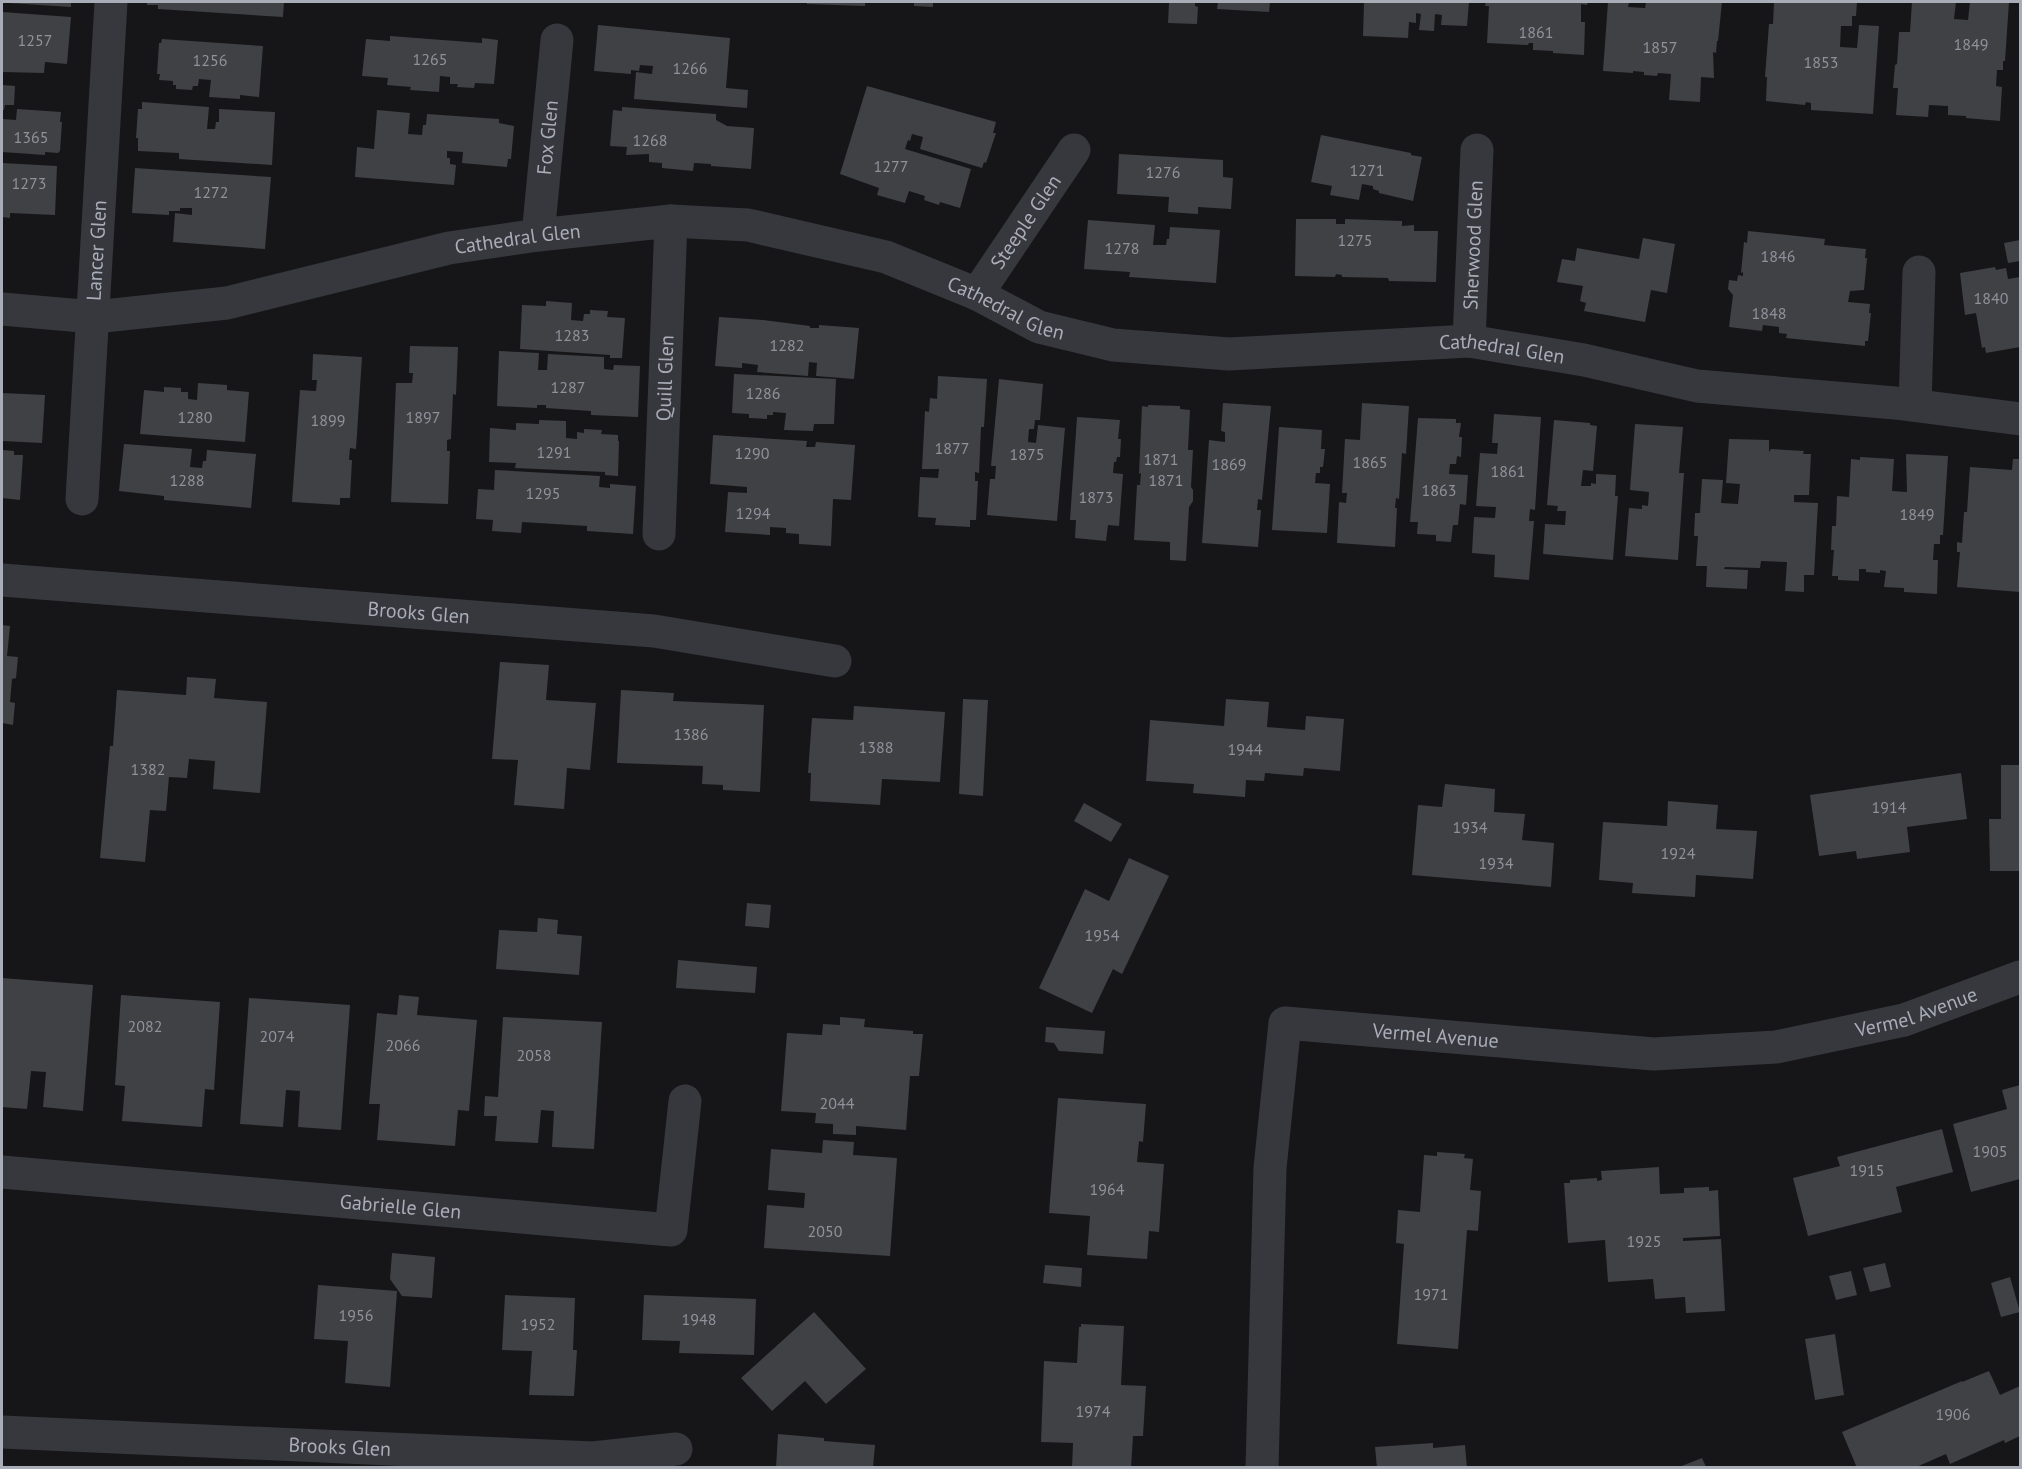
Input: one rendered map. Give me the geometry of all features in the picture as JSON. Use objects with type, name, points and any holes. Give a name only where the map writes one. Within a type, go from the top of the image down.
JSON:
[{"type":"street","name":"Lancer Glen","points":[[82,499],[111,2]]},
{"type":"street","name":"Fox Glen","points":[[538,236],[557,40]]},
{"type":"street","name":"Steeple Glen","points":[[977,294],[1074,150]]},
{"type":"street","name":"Sherwood Glen","points":[[1469,341],[1477,150]]},
{"type":"street","name":"Cathedral Glen","points":[[2,309],[94,317],[227,303],[449,248],[671,221],[748,225],[886,257],[977,294],[1039,327],[1113,345],[1229,354],[1469,341],[1584,360],[1697,386],[1915,405],[2020,419]]},
{"type":"street","name":"Quill Glen","points":[[659,534],[671,221]]},
{"type":"street","points":[[1915,405],[1919,272]]},
{"type":"street","name":"Brooks Glen","points":[[2,579],[654,631],[835,662]]},
{"type":"street","name":"Vermel Avenue","points":[[1262,1467],[1270,1168],[1285,1023],[1654,1054],[1765,1048],[1904,1020],[2020,977]]},
{"type":"street","name":"Gabrielle Glen","points":[[2,1172],[672,1230],[685,1101]]},
{"type":"street","name":"Brooks Glen","points":[[2,1432],[593,1458],[676,1449]]},
{"type":"building","points":[[71,2],[71,7],[9,3]]},
{"type":"building","points":[[147,2],[284,2],[283,17],[158,9],[158,5],[147,5]]},
{"type":"building","points":[[807,2],[865,2],[865,6],[807,4]]},
{"type":"building","points":[[914,2],[933,2],[933,7],[914,6]]},
{"type":"building","points":[[1169,2],[1195,2],[1195,6],[1198,7],[1197,24],[1168,23]]},
{"type":"building","points":[[1218,2],[1270,2],[1269,12],[1217,9]]},
{"type":"building","points":[[1364,2],[1469,2],[1467,26],[1441,25],[1442,15],[1435,14],[1434,31],[1419,30],[1421,14],[1416,13],[1416,23],[1409,22],[1408,38],[1363,36]]},
{"type":"building","points":[[1486,2],[1588,2],[1587,5],[1581,4],[1581,22],[1585,22],[1584,55],[1533,50],[1533,43],[1528,45],[1487,43],[1489,6],[1485,6]]},
{"type":"building","points":[[1608,2],[1629,2],[1628,7],[1645,8],[1646,2],[1722,2],[1716,53],[1713,52],[1714,78],[1701,77],[1700,102],[1669,100],[1671,74],[1658,73],[1657,76],[1644,75],[1644,72],[1603,71]]},
{"type":"building","points":[[1774,2],[1857,2],[1856,16],[1852,16],[1852,26],[1841,26],[1840,47],[1857,48],[1859,25],[1879,26],[1873,114],[1811,110],[1811,103],[1806,102],[1805,105],[1766,101],[1767,77],[1765,77],[1769,24],[1773,24]]},
{"type":"building","points":[[1912,2],[1956,2],[1954,19],[1968,20],[1970,2],[2009,2],[2005,61],[2003,61],[2003,70],[1997,70],[1996,86],[2002,87],[2000,121],[1948,115],[1948,106],[1929,105],[1928,117],[1896,115],[1898,88],[1893,88],[1899,32],[1910,32]]},
{"type":"building","points":[[2,12],[71,17],[67,64],[45,62],[44,73],[2,72]]},
{"type":"building","points":[[598,25],[730,38],[726,88],[748,90],[747,108],[634,99],[636,72],[652,74],[653,66],[640,65],[639,71],[631,70],[631,74],[594,71]]},
{"type":"building","points":[[390,36],[482,43],[482,38],[498,40],[494,84],[475,83],[474,88],[457,87],[458,84],[450,84],[450,77],[440,76],[439,92],[410,90],[411,87],[387,85],[388,78],[362,76],[366,39],[390,41]]},
{"type":"building","points":[[162,39],[263,46],[259,97],[240,95],[240,99],[209,97],[211,80],[199,79],[198,86],[193,86],[192,90],[176,89],[173,81],[159,80],[160,74],[157,74],[159,43]]},
{"type":"building","points":[[2,85],[15,86],[14,105],[5,105],[4,110],[2,110]]},
{"type":"building","points":[[867,86],[996,122],[993,133],[996,133],[986,163],[984,162],[982,168],[920,149],[923,137],[912,134],[910,141],[908,140],[905,149],[971,169],[960,208],[924,200],[925,196],[909,191],[905,203],[877,195],[879,188],[840,174]]},
{"type":"building","points":[[142,102],[209,107],[207,129],[215,129],[216,122],[219,122],[219,109],[275,112],[272,165],[179,159],[179,153],[138,151],[138,138],[136,138],[138,109],[142,109]]},
{"type":"building","points":[[622,107],[716,114],[716,120],[727,126],[754,128],[751,169],[694,163],[693,171],[662,168],[662,163],[649,162],[649,154],[626,155],[627,147],[610,146],[613,110],[622,111]]},
{"type":"building","points":[[17,109],[61,112],[60,151],[58,153],[45,152],[45,155],[2,152],[2,119],[16,120]]},
{"type":"building","points":[[377,110],[410,113],[408,134],[422,135],[427,114],[499,119],[499,123],[514,126],[511,159],[508,159],[507,167],[462,163],[463,152],[447,151],[450,164],[456,165],[454,185],[355,177],[357,147],[374,149]]},
{"type":"building","points":[[1321,135],[1422,157],[1413,201],[1379,193],[1373,189],[1373,186],[1362,184],[1359,200],[1330,195],[1332,186],[1311,182]]},
{"type":"building","points":[[1119,154],[1223,160],[1223,177],[1233,178],[1231,209],[1198,207],[1198,214],[1168,212],[1169,197],[1117,194]]},
{"type":"building","points":[[2,163],[57,166],[55,215],[10,213],[10,218],[2,217]]},
{"type":"building","points":[[135,168],[271,177],[265,249],[173,242],[175,213],[192,215],[192,208],[169,211],[169,215],[132,213]]},
{"type":"building","points":[[1296,219],[1336,219],[1336,224],[1345,224],[1345,219],[1402,221],[1402,226],[1414,225],[1414,231],[1438,231],[1436,282],[1389,281],[1388,278],[1342,277],[1336,274],[1335,277],[1295,276]]},
{"type":"building","points":[[1088,220],[1155,225],[1153,245],[1166,245],[1170,227],[1220,230],[1216,283],[1129,277],[1130,272],[1084,269]]},
{"type":"building","points":[[1748,231],[1825,239],[1824,245],[1866,249],[1864,290],[1850,291],[1848,302],[1870,304],[1868,341],[1865,341],[1865,346],[1786,338],[1787,334],[1779,333],[1779,327],[1763,325],[1762,331],[1729,327],[1733,295],[1728,289],[1729,280],[1737,281],[1738,275],[1743,276],[1743,272],[1741,273],[1744,242],[1747,243]]},
{"type":"building","points":[[1643,238],[1675,244],[1667,293],[1651,290],[1645,322],[1584,311],[1586,303],[1580,301],[1583,286],[1557,282],[1562,259],[1575,261],[1577,248],[1639,259]]},
{"type":"building","points":[[2020,240],[2020,261],[2008,263],[2004,243]]},
{"type":"building","points":[[1995,267],[1996,270],[2006,268],[2008,279],[2020,277],[2020,347],[1986,353],[1985,347],[1982,348],[1976,313],[1965,315],[1960,273]]},
{"type":"building","points":[[546,301],[572,303],[571,320],[583,321],[584,314],[590,314],[590,310],[608,311],[607,317],[625,318],[622,358],[610,358],[610,355],[520,349],[522,305],[546,306]]},
{"type":"building","points":[[719,317],[763,320],[810,326],[810,328],[819,328],[819,325],[859,328],[854,379],[816,376],[817,363],[809,362],[808,376],[757,372],[758,365],[742,363],[742,368],[715,366]]},
{"type":"building","points":[[410,346],[458,347],[451,439],[447,440],[447,451],[450,451],[448,504],[391,502],[396,383],[412,383],[413,373],[409,373]]},
{"type":"building","points":[[499,351],[539,353],[538,370],[547,370],[548,354],[604,357],[604,369],[613,370],[614,365],[640,366],[638,417],[591,415],[591,411],[546,408],[546,405],[537,405],[537,408],[497,406]]},
{"type":"building","points":[[313,354],[362,357],[356,449],[350,448],[349,460],[352,460],[350,498],[340,498],[340,505],[292,502],[300,390],[316,391],[317,380],[312,380]]},
{"type":"building","points":[[734,374],[836,379],[834,424],[814,424],[813,431],[784,430],[786,413],[773,412],[773,415],[767,415],[767,419],[749,418],[749,414],[732,413]]},
{"type":"building","points":[[938,376],[987,379],[984,427],[981,427],[979,473],[975,472],[975,481],[978,481],[976,520],[970,520],[970,527],[935,525],[936,518],[918,517],[920,477],[938,478],[939,469],[922,469],[925,411],[929,412],[930,398],[937,399]]},
{"type":"building","points":[[999,379],[1043,384],[1040,420],[1035,420],[1034,429],[1029,429],[1028,442],[1036,443],[1038,425],[1065,428],[1057,521],[987,515],[990,479],[995,479],[996,466],[991,466]]},
{"type":"building","points":[[198,383],[227,385],[227,390],[249,392],[245,442],[140,434],[144,390],[164,392],[164,387],[181,388],[181,392],[188,392],[188,399],[197,400]]},
{"type":"building","points":[[2,393],[45,395],[42,443],[2,441]]},
{"type":"building","points":[[1223,403],[1271,406],[1262,500],[1258,499],[1257,510],[1261,510],[1258,547],[1202,543],[1209,440],[1225,442],[1225,432],[1221,431]]},
{"type":"building","points":[[1362,403],[1409,406],[1406,454],[1402,453],[1399,499],[1396,498],[1395,508],[1397,508],[1395,547],[1337,543],[1339,502],[1346,503],[1347,493],[1342,493],[1345,439],[1360,440]]},
{"type":"building","points":[[1148,405],[1180,406],[1180,409],[1190,410],[1188,450],[1193,450],[1191,487],[1193,501],[1189,507],[1186,561],[1170,560],[1170,542],[1134,540],[1137,485],[1140,485],[1141,473],[1139,474],[1142,406],[1148,407]]},
{"type":"building","points":[[1494,414],[1541,417],[1535,510],[1530,509],[1529,521],[1534,521],[1529,580],[1494,577],[1495,555],[1472,553],[1474,517],[1495,518],[1496,507],[1476,506],[1480,453],[1497,454],[1498,443],[1492,443]]},
{"type":"building","points":[[1077,417],[1120,420],[1118,439],[1121,439],[1120,457],[1117,457],[1114,462],[1113,473],[1123,474],[1119,526],[1108,525],[1106,541],[1075,538],[1076,520],[1070,520]]},
{"type":"building","points":[[1418,418],[1456,419],[1456,423],[1461,423],[1459,437],[1462,437],[1461,457],[1457,456],[1456,464],[1450,464],[1449,474],[1468,475],[1466,505],[1460,504],[1458,525],[1453,525],[1451,542],[1436,541],[1436,535],[1417,534],[1418,522],[1410,522]]},
{"type":"building","points":[[539,420],[566,421],[566,438],[577,439],[577,432],[584,433],[584,429],[602,430],[601,434],[618,435],[618,476],[605,475],[605,472],[515,468],[516,463],[489,462],[490,428],[516,430],[516,423],[539,424]]},
{"type":"building","points":[[1554,420],[1590,423],[1590,425],[1597,426],[1593,471],[1583,470],[1581,486],[1596,484],[1596,474],[1616,475],[1615,496],[1618,496],[1613,560],[1543,554],[1545,524],[1565,525],[1566,511],[1557,511],[1558,506],[1547,505]]},
{"type":"building","points":[[1635,424],[1683,427],[1679,473],[1684,473],[1678,560],[1625,556],[1629,508],[1642,509],[1642,505],[1648,506],[1649,492],[1630,490]]},
{"type":"building","points":[[1279,427],[1322,430],[1321,449],[1325,449],[1323,467],[1320,467],[1320,473],[1316,473],[1315,483],[1330,484],[1327,533],[1272,530]]},
{"type":"building","points":[[713,435],[807,441],[806,447],[815,447],[816,442],[855,445],[851,500],[833,499],[831,546],[799,544],[799,534],[786,533],[786,528],[770,527],[770,535],[725,532],[728,492],[747,493],[747,487],[710,484]]},
{"type":"building","points":[[1729,439],[1769,440],[1769,452],[1771,449],[1804,451],[1803,454],[1811,454],[1809,495],[1794,495],[1794,502],[1818,503],[1814,575],[1804,575],[1804,592],[1785,591],[1787,562],[1761,561],[1760,568],[1725,567],[1724,569],[1748,570],[1747,589],[1706,587],[1707,566],[1696,566],[1698,536],[1694,536],[1695,513],[1700,513],[1702,479],[1723,480],[1721,503],[1738,504],[1740,484],[1726,483]]},
{"type":"building","points":[[124,444],[192,449],[190,467],[202,468],[203,461],[206,461],[207,450],[256,454],[251,508],[164,500],[164,496],[119,491]]},
{"type":"building","points":[[2,450],[14,451],[14,455],[23,455],[20,500],[2,498]]},
{"type":"building","points":[[1906,454],[1948,456],[1943,535],[1940,535],[1940,544],[1934,544],[1933,560],[1938,560],[1937,594],[1904,592],[1904,588],[1884,587],[1886,571],[1866,572],[1866,569],[1859,569],[1859,581],[1838,580],[1838,576],[1832,576],[1834,550],[1831,550],[1832,526],[1836,526],[1837,496],[1849,497],[1851,459],[1860,460],[1860,457],[1894,459],[1892,491],[1907,492]]},
{"type":"building","points":[[2013,459],[2020,459],[2020,592],[1957,587],[1960,552],[1957,552],[1957,542],[1962,543],[1970,467],[2012,470]]},
{"type":"building","points":[[495,470],[600,476],[599,487],[610,488],[610,484],[636,486],[633,534],[587,531],[587,526],[522,522],[521,533],[492,531],[493,520],[476,519],[478,489],[494,490]]},
{"type":"building","points":[[2,625],[10,626],[7,656],[18,657],[16,678],[12,679],[10,702],[15,703],[13,725],[2,723]]},
{"type":"building","points":[[500,662],[549,665],[546,700],[596,703],[590,770],[567,768],[564,809],[514,805],[518,760],[492,759]]},
{"type":"building","points":[[187,677],[216,679],[214,698],[267,702],[260,793],[213,789],[215,761],[189,759],[187,778],[169,777],[166,811],[150,810],[145,862],[100,858],[117,690],[186,695]]},
{"type":"building","points":[[621,690],[674,693],[673,701],[764,705],[760,792],[723,790],[723,785],[702,784],[703,766],[617,763]]},
{"type":"building","points":[[963,699],[988,700],[983,796],[959,794]]},
{"type":"building","points":[[1226,699],[1269,702],[1267,727],[1305,730],[1306,716],[1344,719],[1340,771],[1304,768],[1303,776],[1265,773],[1264,781],[1246,780],[1245,797],[1193,793],[1194,784],[1146,781],[1150,720],[1224,726]]},
{"type":"building","points":[[854,706],[945,712],[940,782],[882,779],[880,805],[810,801],[811,773],[808,773],[812,718],[853,720]]},
{"type":"building","points":[[2001,765],[2020,765],[2020,871],[1990,871],[1989,819],[2001,819]]},
{"type":"building","points":[[1961,773],[1967,819],[1907,827],[1910,852],[1857,859],[1856,851],[1819,856],[1810,795]]},
{"type":"building","points":[[1445,784],[1495,789],[1494,812],[1525,814],[1522,840],[1554,843],[1551,887],[1412,875],[1418,805],[1442,807]]},
{"type":"building","points":[[1668,801],[1718,805],[1716,829],[1757,831],[1753,879],[1696,875],[1695,897],[1632,893],[1633,883],[1599,880],[1603,822],[1667,826]]},
{"type":"building","points":[[1084,803],[1122,824],[1111,842],[1074,821]]},
{"type":"building","points":[[1129,858],[1169,876],[1122,974],[1113,969],[1092,1013],[1039,988],[1085,889],[1109,901]]},
{"type":"building","points":[[747,903],[771,905],[769,928],[745,926]]},
{"type":"building","points":[[538,918],[558,920],[557,934],[582,936],[579,975],[496,969],[499,930],[537,932]]},
{"type":"building","points":[[678,960],[757,967],[755,993],[676,988]]},
{"type":"building","points":[[2,978],[93,985],[83,1111],[43,1107],[46,1072],[31,1071],[27,1109],[2,1107]]},
{"type":"building","points":[[121,995],[220,1002],[214,1090],[205,1089],[202,1127],[122,1121],[125,1086],[115,1085]]},
{"type":"building","points":[[399,995],[419,997],[417,1015],[477,1020],[469,1111],[458,1110],[455,1146],[377,1140],[380,1104],[369,1104],[377,1013],[397,1015]]},
{"type":"building","points":[[249,998],[350,1005],[341,1130],[298,1127],[300,1091],[286,1090],[283,1127],[240,1124]]},
{"type":"building","points":[[503,1017],[602,1022],[594,1149],[552,1147],[554,1111],[541,1110],[538,1143],[495,1141],[497,1116],[484,1116],[485,1096],[498,1097]]},
{"type":"building","points":[[840,1017],[865,1019],[864,1027],[913,1031],[913,1034],[923,1034],[919,1076],[910,1076],[906,1130],[856,1126],[856,1135],[833,1134],[833,1124],[815,1123],[816,1113],[781,1111],[787,1033],[822,1035],[823,1024],[840,1025]]},
{"type":"building","points":[[1046,1027],[1105,1031],[1103,1054],[1059,1051],[1054,1043],[1045,1042]]},
{"type":"building","points":[[2020,1085],[2020,1179],[1971,1192],[1953,1124],[2007,1109],[2002,1090]]},
{"type":"building","points":[[1058,1098],[1146,1104],[1143,1142],[1139,1141],[1137,1162],[1164,1164],[1159,1232],[1149,1231],[1147,1259],[1087,1255],[1090,1216],[1049,1213]]},
{"type":"building","points":[[1942,1129],[1953,1172],[1896,1187],[1902,1212],[1808,1236],[1793,1178],[1840,1166],[1837,1157]]},
{"type":"building","points":[[823,1140],[854,1142],[853,1155],[897,1158],[890,1256],[764,1248],[767,1205],[804,1208],[805,1193],[768,1190],[771,1149],[822,1153]]},
{"type":"building","points":[[1437,1152],[1465,1154],[1464,1158],[1473,1159],[1470,1190],[1481,1191],[1478,1231],[1467,1230],[1458,1349],[1397,1344],[1404,1244],[1396,1243],[1398,1210],[1420,1212],[1424,1155],[1437,1156]]},
{"type":"building","points":[[1659,1167],[1660,1194],[1684,1193],[1684,1188],[1709,1187],[1709,1191],[1718,1190],[1720,1236],[1683,1238],[1683,1241],[1721,1239],[1725,1311],[1686,1313],[1685,1297],[1655,1299],[1653,1279],[1608,1282],[1605,1240],[1568,1243],[1564,1183],[1570,1183],[1570,1180],[1597,1178],[1597,1181],[1602,1180],[1601,1171]]},
{"type":"building","points":[[392,1253],[435,1257],[432,1298],[402,1296],[390,1279]]},
{"type":"building","points":[[1885,1263],[1891,1287],[1870,1292],[1863,1268]]},
{"type":"building","points":[[1045,1265],[1082,1268],[1081,1287],[1043,1283]]},
{"type":"building","points":[[1851,1271],[1857,1295],[1836,1300],[1829,1276]]},
{"type":"building","points":[[2010,1277],[2020,1312],[2001,1317],[1991,1283]]},
{"type":"building","points":[[318,1285],[397,1291],[390,1387],[345,1383],[348,1341],[314,1339]]},
{"type":"building","points":[[505,1295],[575,1298],[573,1350],[577,1350],[574,1396],[529,1395],[532,1351],[502,1350]]},
{"type":"building","points":[[644,1295],[756,1299],[754,1355],[679,1353],[680,1341],[642,1340]]},
{"type":"building","points":[[814,1312],[866,1369],[826,1404],[805,1381],[772,1411],[741,1378]]},
{"type":"building","points":[[1081,1324],[1124,1326],[1121,1385],[1146,1386],[1143,1436],[1133,1436],[1131,1468],[1072,1468],[1073,1443],[1041,1442],[1044,1361],[1077,1363]]},
{"type":"building","points":[[1835,1334],[1844,1395],[1815,1400],[1805,1339]]},
{"type":"building","points":[[1989,1371],[2000,1395],[2020,1386],[2020,1436],[2005,1443],[2004,1440],[1950,1464],[1946,1454],[1914,1468],[1857,1468],[1842,1432]]},
{"type":"building","points":[[778,1434],[875,1445],[873,1468],[776,1468]]},
{"type":"building","points":[[1433,1443],[1433,1448],[1465,1445],[1467,1468],[1377,1468],[1375,1447]]},
{"type":"building","points":[[1702,1458],[1706,1467],[1679,1467]]}]
